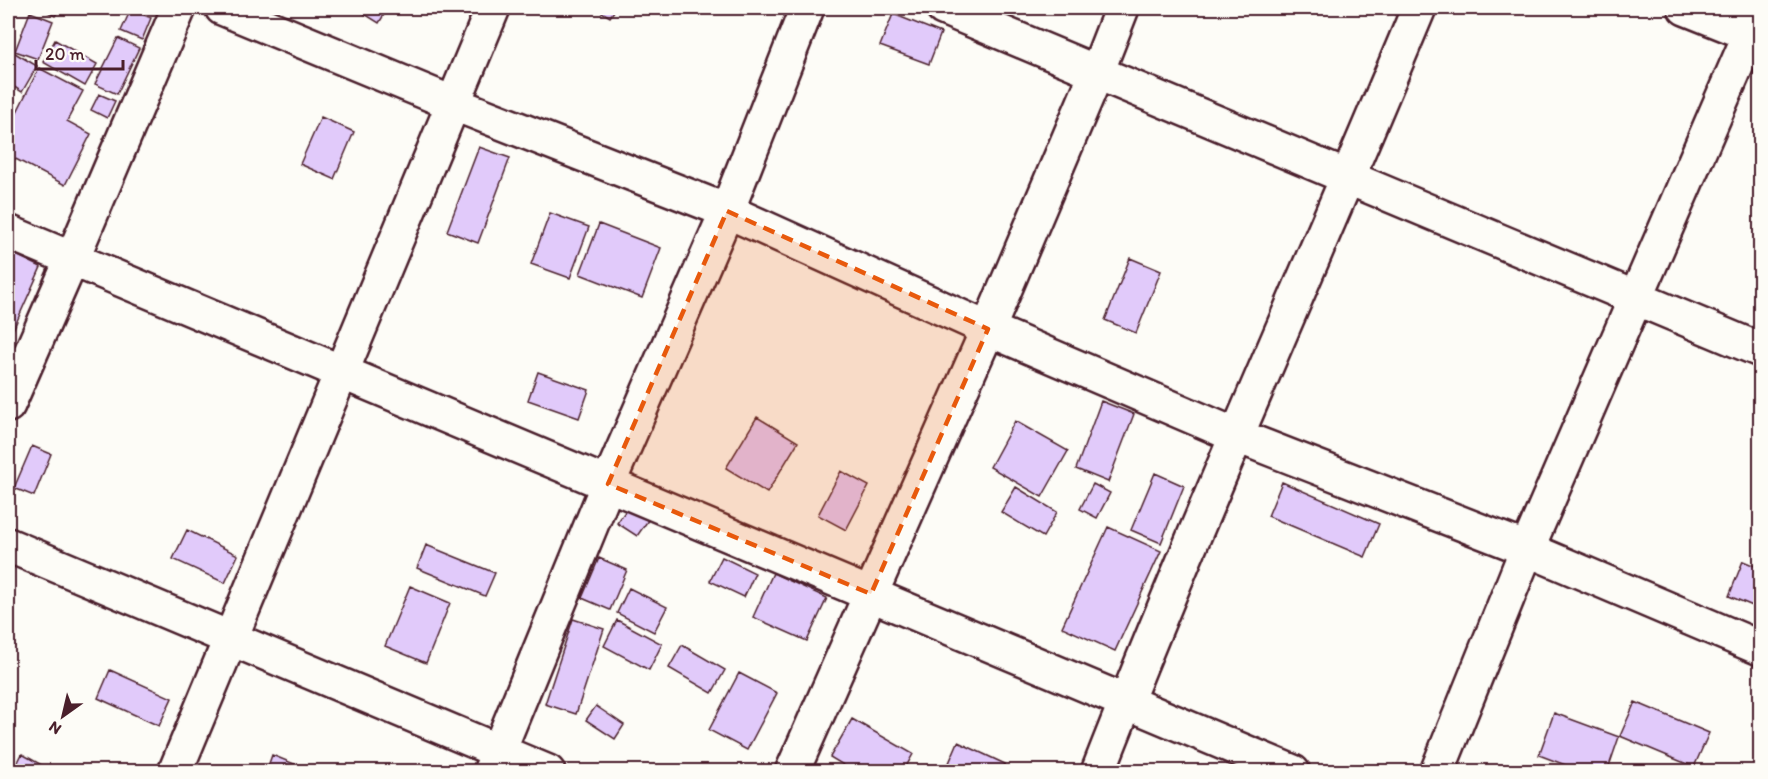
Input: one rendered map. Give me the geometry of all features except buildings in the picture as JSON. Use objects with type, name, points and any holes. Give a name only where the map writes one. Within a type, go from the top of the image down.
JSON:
[{"type":"street","points":[[8,405],[179,8]]},
{"type":"street","points":[[222,8],[452,104],[727,211],[988,329],[1235,435],[1527,549],[1761,648]]},
{"type":"street","points":[[175,771],[493,8]]},
{"type":"street","points":[[494,761],[608,484],[727,211],[807,8]]},
{"type":"street","points":[[943,8],[1761,350]]},
{"type":"street","points":[[792,771],[988,329],[1122,8]]},
{"type":"street","points":[[1098,771],[1235,435],[1419,8]]},
{"type":"street","points":[[1437,771],[1527,549],[1757,28],[1685,8]]},
{"type":"street","points":[[8,232],[1293,771]]},
{"type":"street","points":[[8,546],[230,639],[494,761],[548,771]]},
{"type":"highlighted area","points":[[727,211],[988,329],[871,594],[608,484]]}]
